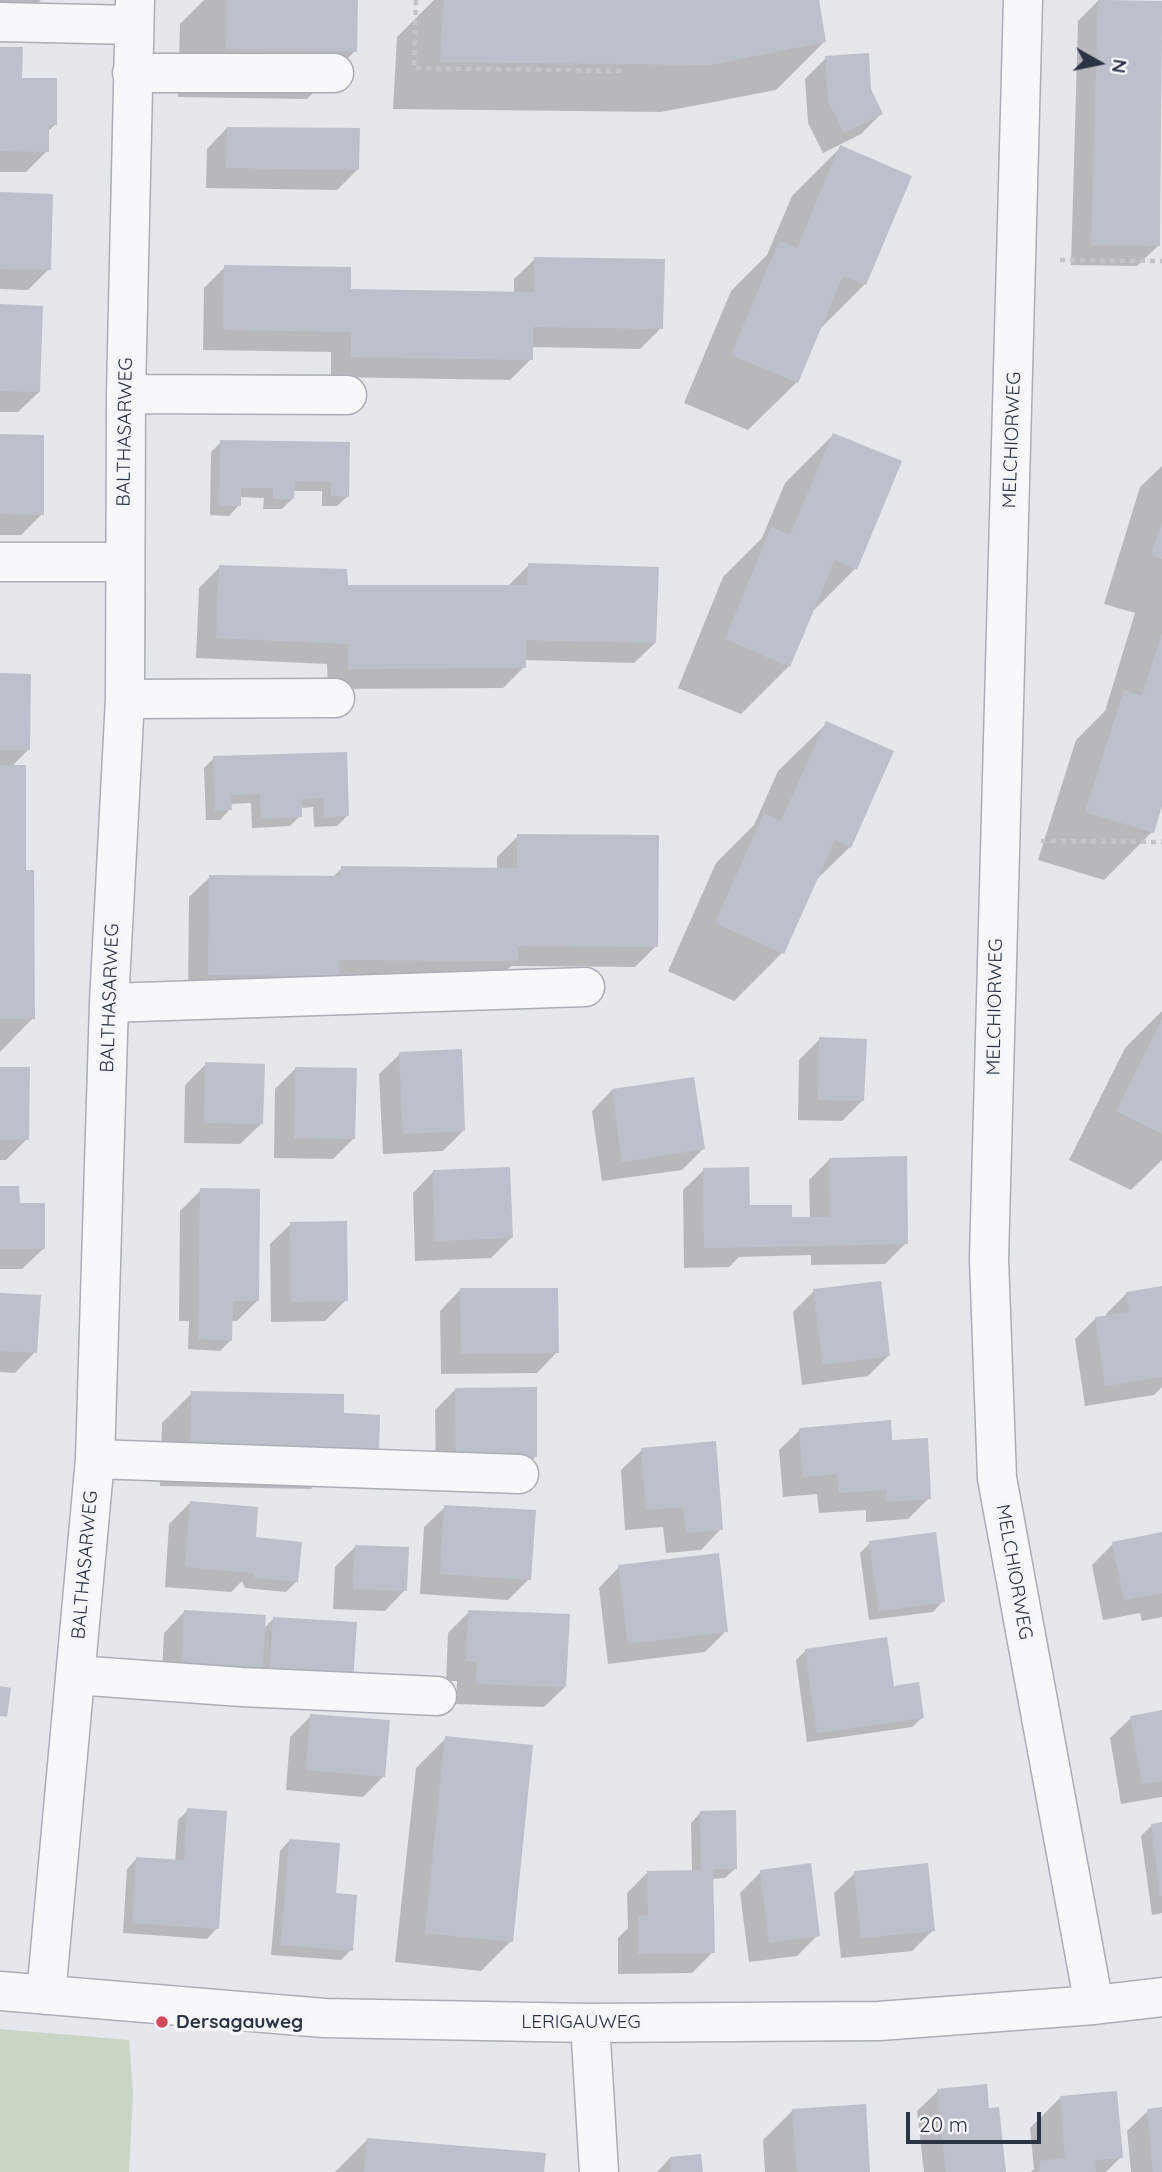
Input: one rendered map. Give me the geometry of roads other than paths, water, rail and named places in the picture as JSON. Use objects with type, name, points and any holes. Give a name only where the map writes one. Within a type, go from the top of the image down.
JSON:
[{"type":"street","name":"MELCHIORWEG","points":[[1023,0],[989,1259],[997,1478],[1094,2005]]},
{"type":"street","points":[[0,22],[135,13]]},
{"type":"street","name":"BALTHASARWEG","points":[[46,1994],[95,1460],[109,1003],[125,699],[125,394],[135,13]]},
{"type":"street","points":[[132,73],[334,72]]},
{"type":"street","points":[[125,394],[347,395]]},
{"type":"street","points":[[0,562],[124,562]]},
{"type":"street","points":[[125,699],[335,698]]},
{"type":"street","points":[[109,1003],[585,986]]},
{"type":"street","points":[[95,1460],[519,1474]]},
{"type":"street","points":[[75,1675],[243,1687],[437,1696]]},
{"type":"street","name":"LERIGAUWEG","points":[[0,1991],[324,2018],[590,2023],[880,2021],[1094,2005],[1162,1997]]},
{"type":"street","points":[[590,2023],[598,2172]]},
{"type":"place","name":"Dersagauweg","points":[[162,2022]]}]
